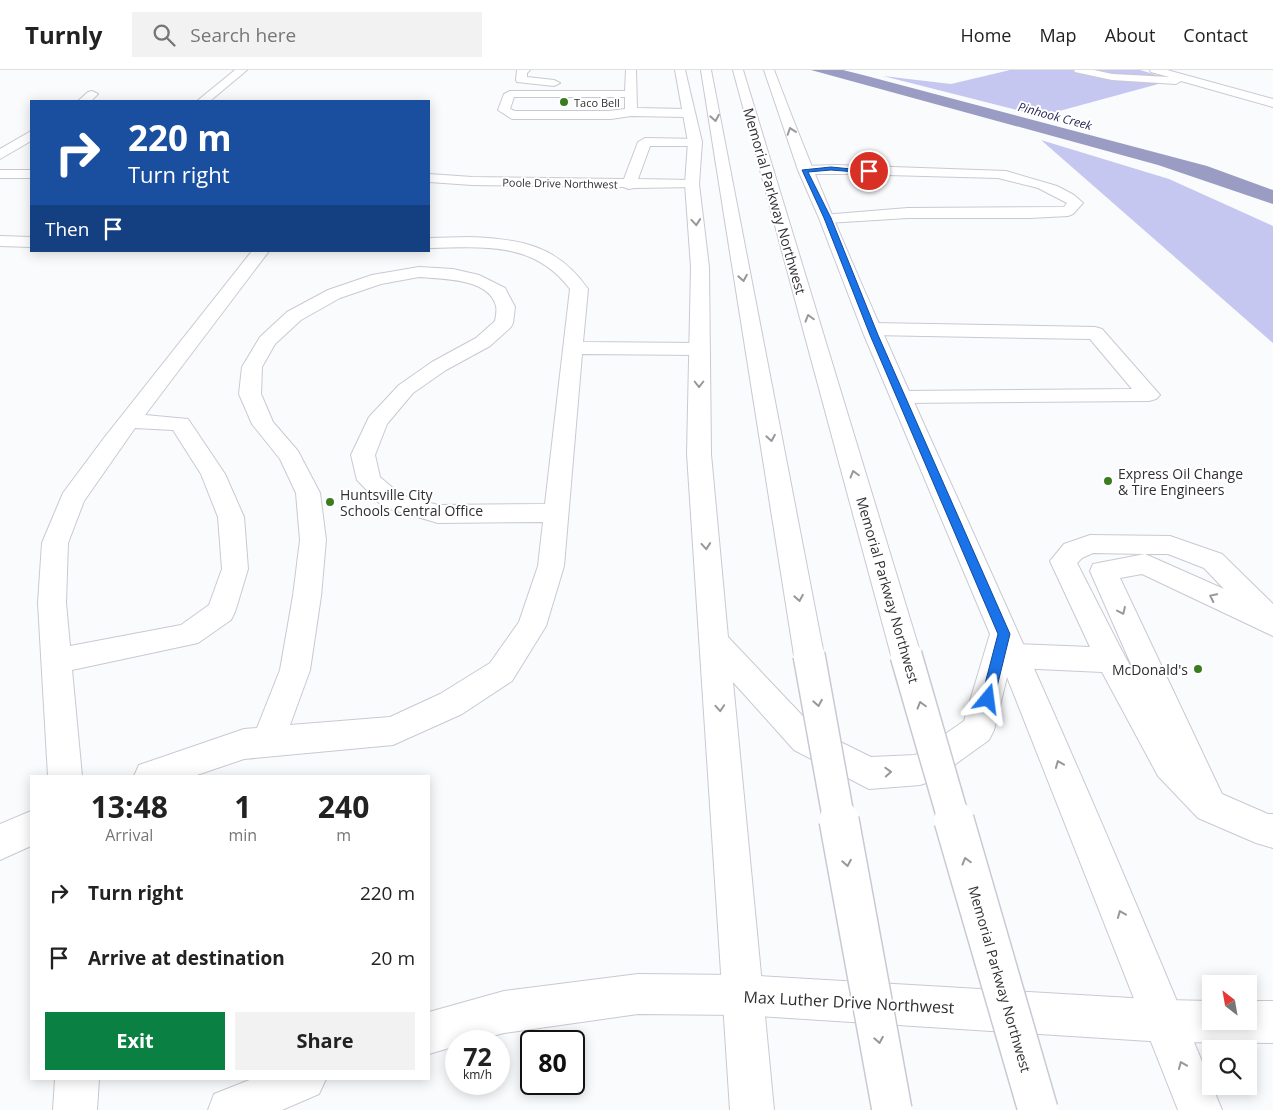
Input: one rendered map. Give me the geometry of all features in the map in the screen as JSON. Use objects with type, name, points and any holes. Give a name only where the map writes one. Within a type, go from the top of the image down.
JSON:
[{"type":"main road","points":[[204,100],[242,70]]},
{"type":"main road","points":[[526,70],[522,71],[521,80],[631,88]]},
{"type":"main road","points":[[631,70],[631,112]]},
{"type":"main road","points":[[680,70],[687,113],[695,142],[692,184],[700,267],[699,454],[741,995],[752,1110]]},
{"type":"main road","points":[[706,70],[809,655],[892,1110]]},
{"type":"main road","name":"Memorial Parkway Northwest","points":[[738,70],[1038,1110]]},
{"type":"main road","points":[[769,70],[804,170],[828,218],[872,329],[1009,645],[1200,1110]]},
{"type":"main road","points":[[1079,70],[1128,78],[1198,82]]},
{"type":"main road","points":[[1155,70],[1273,103]]},
{"type":"main road","points":[[631,88],[514,94],[504,110],[512,115],[611,115],[616,112],[687,113]]},
{"type":"main road","points":[[0,155],[30,136]]},
{"type":"main road","points":[[629,184],[645,142],[695,142]]},
{"type":"main road","points":[[804,170],[831,168],[869,171],[1005,174],[1066,195],[1076,203],[1068,211],[1030,213],[908,213],[828,218]]},
{"type":"main road","points":[[0,174],[30,174]]},
{"type":"main road","name":"Poole Drive Northwest","points":[[430,178],[692,184]]},
{"type":"main road","points":[[0,241],[30,242]]},
{"type":"main road","points":[[154,775],[244,744],[393,731],[451,704],[501,672],[532,626],[551,566],[579,289],[571,274],[536,252],[507,244],[430,243]]},
{"type":"main road","points":[[65,775],[52,603],[55,542],[72,499],[260,252]]},
{"type":"main road","points":[[268,742],[295,670],[307,596],[312,540],[308,493],[290,456],[263,424],[250,394],[252,367],[267,341],[294,316],[334,294],[378,279],[420,272],[453,274],[479,280],[499,292],[506,307],[504,323],[483,342],[439,366],[406,388],[377,422],[363,455],[369,480],[392,501],[438,514],[556,513]]},
{"type":"main road","points":[[872,329],[1095,333],[1149,395],[902,397]]},
{"type":"main road","points":[[924,330],[950,339],[1063,339],[1084,344],[1099,353],[1110,365],[1111,374],[1100,382],[1069,396]]},
{"type":"main road","points":[[573,348],[699,349]]},
{"type":"main road","points":[[56,661],[188,635],[221,612],[235,569],[231,517],[213,474],[180,424],[129,422]]},
{"type":"main road","points":[[1273,624],[1213,561],[1170,545],[1090,544],[1072,551],[1063,562],[1111,660],[1170,765],[1210,806],[1268,831],[1273,831]]},
{"type":"main road","points":[[1210,806],[1193,765],[1103,571],[1145,564],[1273,624]]},
{"type":"main road","points":[[715,642],[805,740],[869,773],[920,770],[978,730],[1009,645]]},
{"type":"main road","points":[[1009,645],[1111,660]]},
{"type":"main road","points":[[0,842],[30,828]]},
{"type":"main road","name":"Max Luther Drive Northwest","points":[[430,1032],[504,1012],[638,994],[741,995],[1165,1021],[1273,1022]]},
{"type":"main road","points":[[75,1110],[78,1080]]},
{"type":"main road","points":[[230,1110],[302,1080]]},
{"type":"shaded area","points":[[811,70],[843,70],[1207,166],[1273,190],[1273,204],[1158,165]]},
{"type":"shaded area","points":[[1010,70],[1140,70],[1173,80],[1041,116],[883,76],[951,84]]},
{"type":"shaded area","points":[[1041,140],[1169,179],[1273,226],[1273,343]]},
{"type":"place","name":"Taco Bell","points":[[564,102]]},
{"type":"place","name":"Express Oil Change & Tire Engineers","points":[[1108,481]]},
{"type":"place","name":"Huntsville City Schools Central Office","points":[[330,502]]},
{"type":"place","name":"McDonald's","points":[[1198,669]]},
{"type":"route","points":[[869,171],[831,168],[804,170],[828,218],[874,335],[1004,634],[988,699]]},
{"type":"water label","name":"Pinhook Creek","points":[[1055,116]]}]
